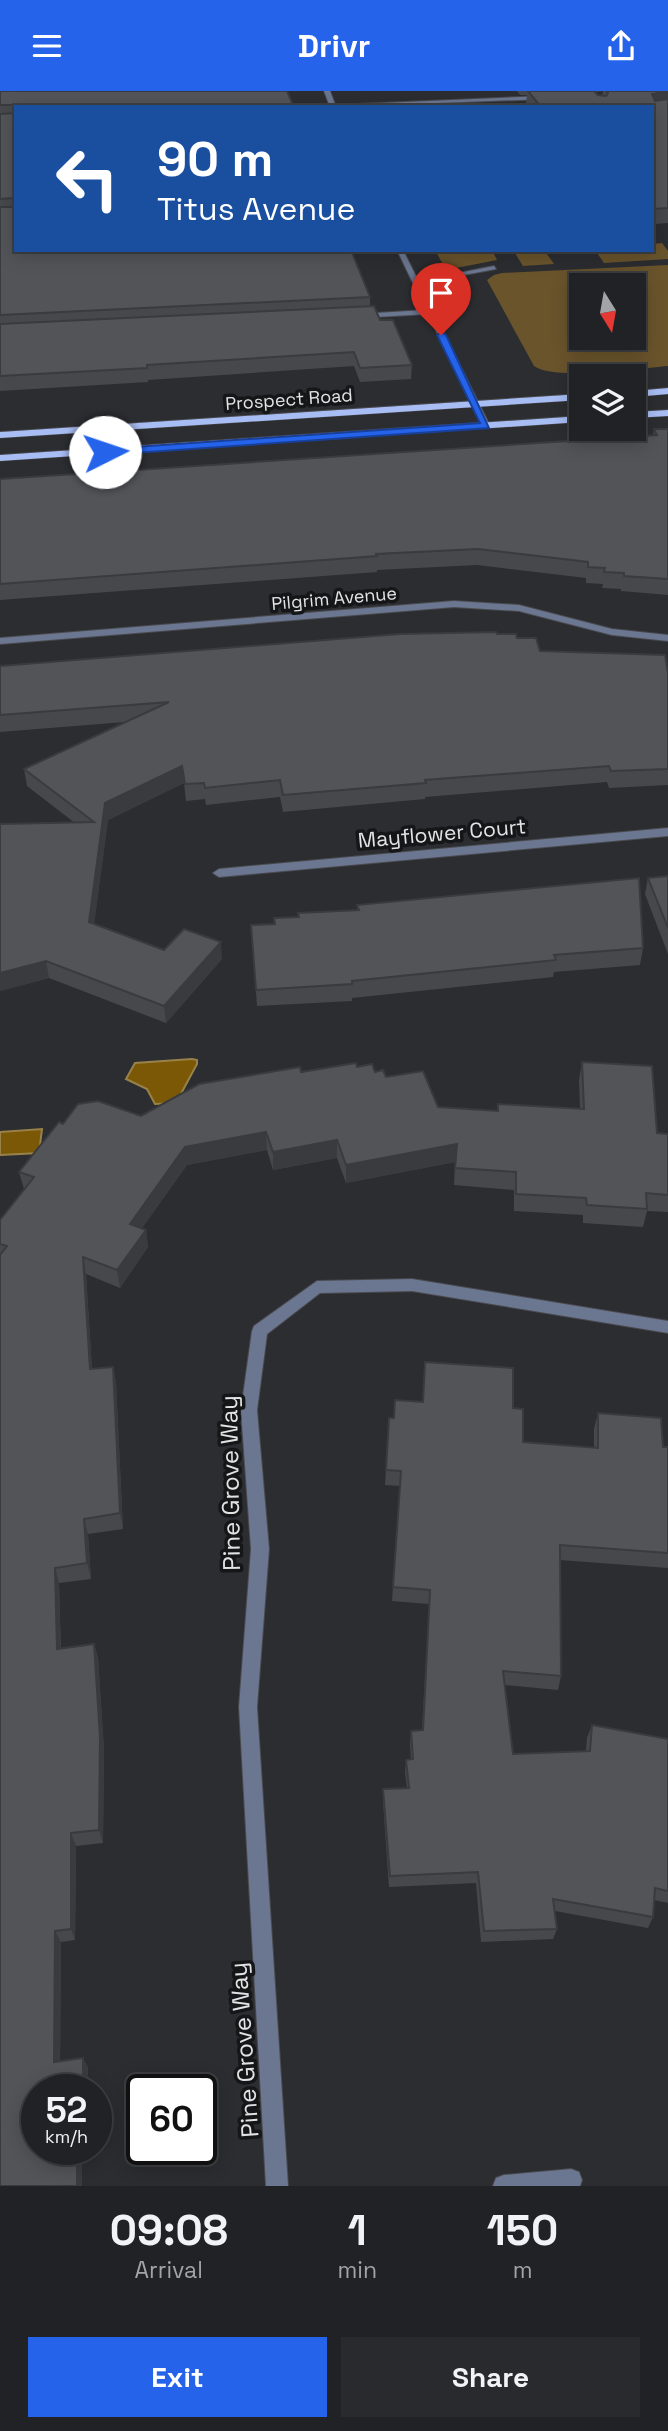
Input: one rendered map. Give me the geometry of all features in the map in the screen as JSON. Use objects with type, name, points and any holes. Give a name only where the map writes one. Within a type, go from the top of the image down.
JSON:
[{"type":"main road","points":[[646,393],[668,391]]},
{"type":"main road","name":"Prospect Road","points":[[0,435],[569,398]]},
{"type":"main road","points":[[646,414],[668,413]]},
{"type":"main road","name":"Prospect Road","points":[[0,458],[569,420]]},
{"type":"street","points":[[382,105],[552,98]]},
{"type":"street","points":[[401,252],[486,426]]},
{"type":"street","points":[[416,282],[494,268]]},
{"type":"street","points":[[347,316],[431,312]]},
{"type":"street","name":"Pilgrim Avenue","points":[[0,641],[454,604],[519,608],[612,632],[668,638]]},
{"type":"street","name":"Mayflower Court","points":[[219,873],[668,832]]},
{"type":"street","name":"Pine Grove Way","points":[[277,2186],[248,1707],[260,1549],[249,1409],[260,1331],[317,1287],[412,1285],[668,1327]]},
{"type":"street","points":[[504,2186],[571,2180]]},
{"type":"shaded area","points":[[662,243],[668,251],[668,259],[604,263],[596,252],[654,252],[654,244]]},
{"type":"shaded area","points":[[436,252],[493,252],[497,260],[446,270]]},
{"type":"shaded area","points":[[514,252],[545,252],[554,264],[523,266]]},
{"type":"shaded area","points":[[668,265],[668,366],[646,368],[646,364],[569,364],[569,373],[559,373],[534,366],[487,280],[494,275]]},
{"type":"shaded area","points":[[197,1060],[197,1064],[176,1103],[155,1104],[147,1089],[126,1079],[135,1063]]},
{"type":"shaded area","points":[[42,1129],[39,1153],[0,1155],[0,1132]]},
{"type":"building","points":[[0,91],[287,91],[293,105],[14,105],[0,105]]},
{"type":"building","points":[[528,91],[594,91],[598,95],[606,96],[606,91],[668,91],[652,94],[655,101],[668,99],[668,208],[654,209],[654,105],[539,105]]},
{"type":"building","points":[[14,113],[14,198],[0,199],[0,114]]},
{"type":"building","points":[[0,207],[14,207],[14,252],[352,252],[370,297],[0,315]]},
{"type":"building","points":[[374,306],[380,320],[393,320],[412,365],[360,368],[354,352],[0,376],[0,324]]},
{"type":"building","points":[[654,429],[668,429],[668,579],[604,572],[605,568],[588,567],[588,562],[478,549],[376,554],[377,556],[0,584],[0,479],[569,441],[646,441],[646,436],[657,435]]},
{"type":"building","points":[[400,634],[516,634],[517,638],[536,638],[540,651],[665,655],[668,673],[668,769],[611,771],[609,766],[425,780],[426,783],[283,795],[280,780],[205,788],[204,783],[185,784],[182,766],[105,803],[89,922],[164,950],[184,929],[221,942],[164,1006],[46,961],[0,973],[0,824],[94,822],[24,769],[169,702],[0,715],[0,666]]},
{"type":"building","points":[[668,876],[668,928],[648,878]]},
{"type":"building","points":[[639,878],[643,948],[554,955],[556,960],[352,981],[352,984],[256,990],[251,925],[275,924],[274,918],[299,917],[298,913],[359,910],[357,905]]},
{"type":"building","points":[[582,1062],[652,1066],[657,1133],[668,1134],[668,1195],[646,1193],[647,1209],[587,1205],[586,1198],[516,1194],[516,1172],[455,1168],[457,1144],[346,1165],[337,1140],[273,1152],[266,1132],[185,1147],[130,1224],[146,1230],[117,1270],[83,1257],[90,1369],[113,1367],[120,1513],[84,1519],[87,1563],[55,1568],[57,1649],[94,1644],[100,1737],[99,1830],[71,1833],[71,1929],[55,1931],[54,2062],[83,2058],[83,2074],[21,2074],[21,2165],[77,2165],[77,2186],[0,2186],[0,1255],[7,1246],[0,1244],[0,1220],[34,1177],[19,1172],[59,1122],[63,1124],[78,1104],[98,1101],[141,1116],[199,1084],[300,1067],[301,1072],[356,1063],[357,1067],[372,1064],[375,1072],[383,1070],[386,1077],[423,1071],[438,1107],[498,1111],[498,1104],[584,1109]]},
{"type":"building","points":[[425,1362],[513,1368],[513,1408],[523,1409],[523,1442],[598,1448],[598,1413],[661,1418],[663,1447],[668,1447],[668,1553],[560,1545],[561,1676],[503,1671],[513,1754],[590,1751],[592,1725],[668,1739],[668,1891],[655,1888],[653,1917],[553,1899],[557,1929],[484,1931],[478,1872],[390,1876],[383,1789],[409,1788],[406,1760],[413,1759],[411,1731],[423,1730],[430,1590],[393,1587],[401,1471],[386,1470],[389,1418],[394,1418],[395,1400],[423,1402]]},
{"type":"route","points":[[105,452],[486,426],[441,335]]}]
